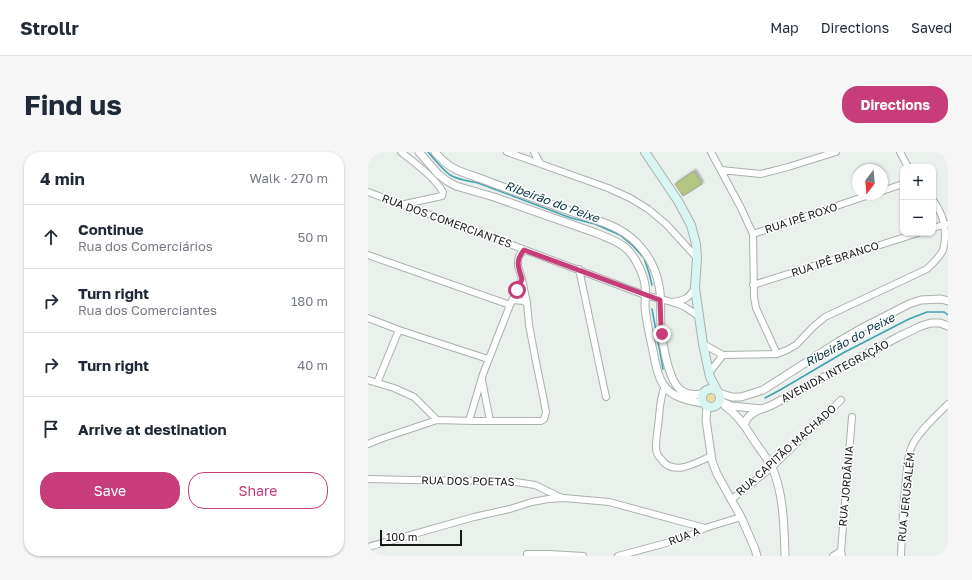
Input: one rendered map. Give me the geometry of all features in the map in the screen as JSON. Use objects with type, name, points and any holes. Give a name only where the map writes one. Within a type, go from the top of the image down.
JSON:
[{"type":"main road","points":[[645,152],[678,201],[691,225],[696,244],[697,258],[695,288],[698,316],[709,375],[719,397],[717,406],[714,407],[704,398]]},
{"type":"main road","points":[[704,398],[709,375]]},
{"type":"main road","points":[[704,398],[712,389],[719,397]]},
{"type":"street","points":[[401,152],[418,166],[443,192],[442,196],[403,205]]},
{"type":"street","points":[[419,152],[438,174],[456,186],[494,197],[596,233],[610,238],[624,246],[631,254],[643,274],[646,286],[645,309],[659,377],[670,392],[676,396],[686,400],[704,398]]},
{"type":"street","points":[[435,152],[440,159],[462,173],[609,224],[632,238],[644,251],[652,265],[660,286],[661,326],[670,375],[682,391],[704,398]]},
{"type":"street","points":[[507,152],[608,188],[630,198],[648,209],[666,224],[697,258]]},
{"type":"street","points":[[534,152],[540,163]]},
{"type":"street","points":[[711,152],[753,234],[753,285],[756,308],[777,354]]},
{"type":"street","points":[[721,170],[761,174],[836,152]]},
{"type":"street","points":[[900,152],[906,164]]},
{"type":"street","points":[[888,189],[900,185]]},
{"type":"street","name":"RUA DOS COMERCIANTES","points":[[368,192],[646,295],[672,302],[685,307],[698,316]]},
{"type":"street","name":"RUA IPÊ ROXO","points":[[753,234],[854,200]]},
{"type":"street","points":[[703,344],[722,355],[777,354],[788,350],[796,344],[825,317],[927,269],[937,259],[943,250],[946,240],[946,224],[936,204]]},
{"type":"street","points":[[936,227],[946,224]]},
{"type":"street","name":"RUA IPÊ BRANCO","points":[[753,285],[908,236]]},
{"type":"street","points":[[368,444],[437,420],[541,421],[544,419],[546,412],[529,325],[527,303],[518,266],[519,256],[524,250]]},
{"type":"street","points":[[368,255],[511,302],[523,301],[527,303]]},
{"type":"street","points":[[579,270],[606,397]]},
{"type":"street","points":[[468,421],[488,359],[522,279]]},
{"type":"street","points":[[672,302],[682,301],[689,296],[695,288]]},
{"type":"street","name":"AVENIDA INTEGRAÇÃO","points":[[719,397],[741,397],[763,390],[838,342],[909,304],[921,300],[941,299],[948,301]]},
{"type":"street","points":[[368,318],[399,330],[488,359]]},
{"type":"street","name":"AVENIDA INTEGRAÇÃO","points":[[719,397],[731,406],[762,409],[772,406],[921,326],[931,323],[940,323],[948,326]]},
{"type":"street","points":[[368,387],[377,383],[399,330]]},
{"type":"street","points":[[709,375],[722,355]]},
{"type":"street","points":[[482,378],[490,421]]},
{"type":"street","points":[[368,380],[394,388],[414,397],[437,420]]},
{"type":"street","points":[[665,386],[660,400],[656,449],[658,456],[664,464],[672,468],[690,466],[711,456]]},
{"type":"street","points":[[719,397],[744,425],[772,467],[784,514],[785,556]]},
{"type":"street","points":[[704,398],[712,461],[717,474],[742,518],[757,556]]},
{"type":"street","name":"RUA CAPITÃO MACHADO","points":[[731,500],[772,467],[841,400]]},
{"type":"street","name":"RUA JERUSALÉM","points":[[901,556],[904,495],[908,462],[912,445],[928,424],[948,404]]},
{"type":"street","points":[[744,425],[749,416],[762,409]]},
{"type":"street","name":"RUA JORDÂNIA","points":[[841,554],[852,417]]},
{"type":"street","name":"RUA DOS POETAS","points":[[368,479],[520,482],[535,485],[564,498]]},
{"type":"street","points":[[368,547],[532,502],[564,498],[609,502],[705,528]]},
{"type":"street","name":"RUA A","points":[[618,556],[670,542],[705,528],[742,518]]},
{"type":"street","points":[[527,554],[584,556]]},
{"type":"street","points":[[833,556],[841,554]]},
{"type":"shaded area","points":[[708,392],[714,392],[718,396],[718,402],[714,406],[708,406],[704,402],[704,396]]},
{"type":"building","points":[[694,171],[702,184],[683,196],[675,184]]},
{"type":"waterway","name":"Ribeirão do Peixe","points":[[428,152],[444,170],[453,177],[478,183],[571,218],[595,224],[620,235],[644,258],[652,285]]},
{"type":"waterway","name":"Ribeirão do Peixe","points":[[652,309],[663,369]]},
{"type":"waterway","name":"Ribeirão do Peixe","points":[[765,398],[843,353],[909,319],[927,312],[944,312],[948,315]]},
{"type":"route","points":[[517,290],[522,279],[518,261],[519,256],[524,250],[660,300],[662,334]]}]
